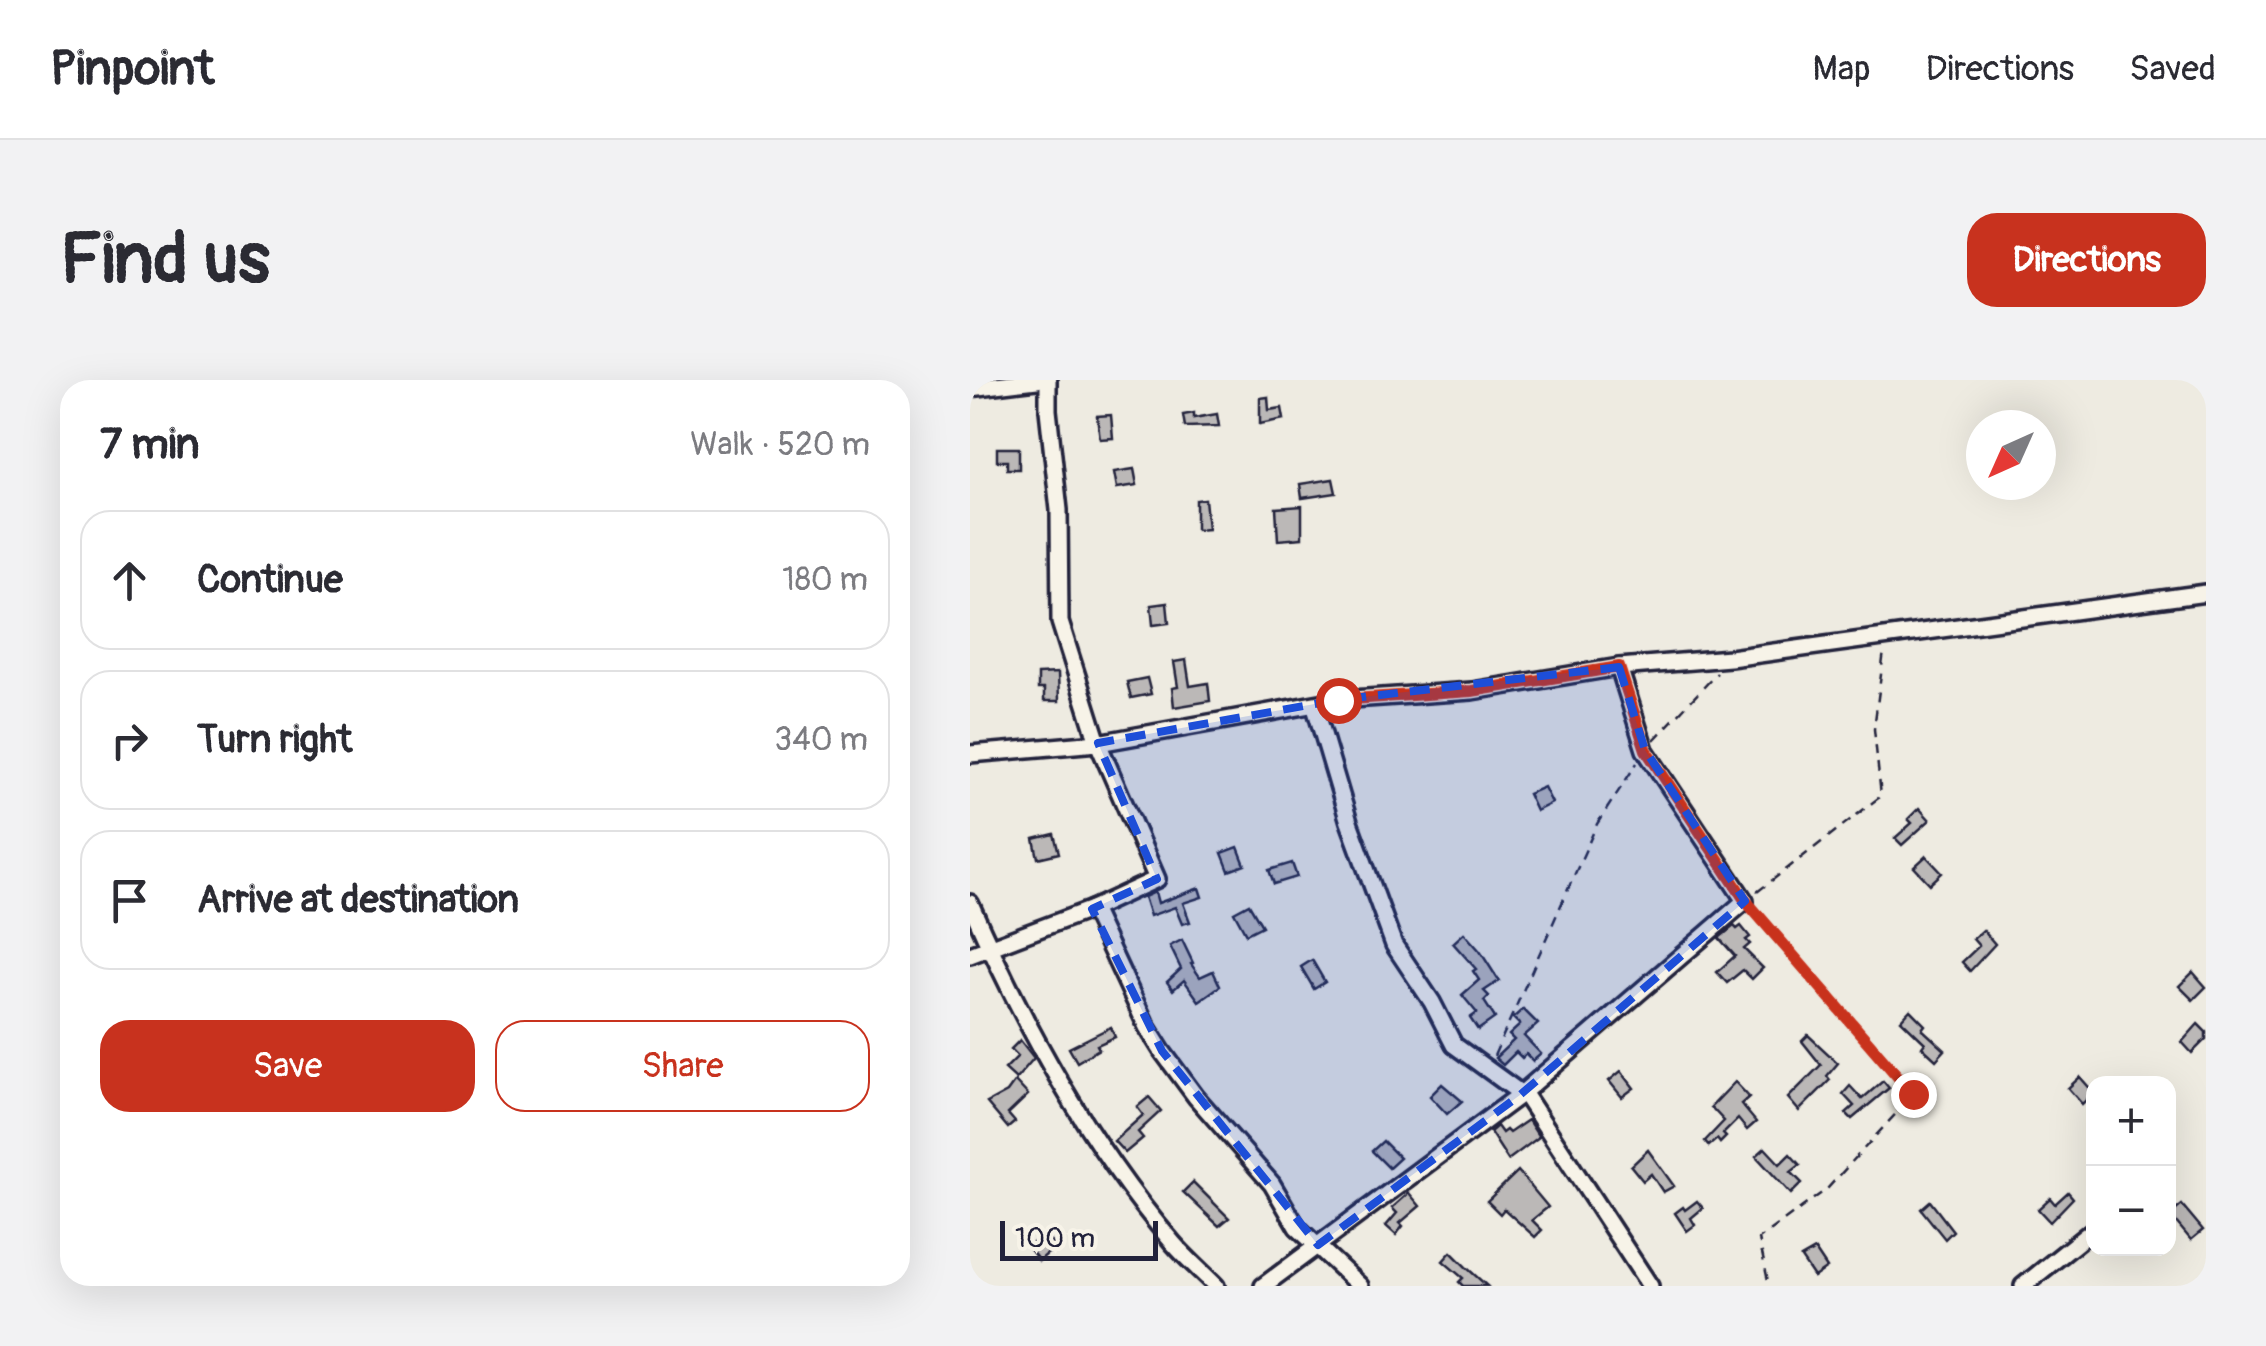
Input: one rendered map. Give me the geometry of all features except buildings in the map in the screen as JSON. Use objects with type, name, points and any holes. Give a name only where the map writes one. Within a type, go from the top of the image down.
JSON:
[{"type":"street","points":[[970,388],[1038,380]]},
{"type":"street","points":[[970,955],[1092,909],[1157,879],[1098,742],[1060,622],[1059,510],[1048,380]]},
{"type":"street","points":[[970,754],[1098,742],[1338,700],[1472,691],[1619,667],[1730,658],[2206,593]]},
{"type":"street","points":[[1264,1286],[1520,1095],[1745,900],[1646,750],[1619,667]]},
{"type":"street","points":[[1315,706],[1348,822],[1394,945],[1432,1002],[1454,1046],[1526,1098],[1650,1286]]},
{"type":"street","points":[[970,903],[1054,1074],[1112,1164],[1175,1246],[1216,1286]]},
{"type":"street","points":[[1092,909],[1162,1051],[1196,1097],[1272,1184],[1298,1227],[1360,1286]]},
{"type":"street","points":[[2023,1286],[2086,1235]]},
{"type":"path","points":[[1769,1286],[1760,1240],[1826,1188],[1913,1094],[1745,900],[1880,796],[1874,729],[1886,635]]},
{"type":"path","points":[[1487,1070],[1598,824],[1646,750],[1730,658]]},
{"type":"highlighted area","points":[[1619,667],[1645,750],[1745,901],[1520,1095],[1318,1245],[1162,1051],[1092,909],[1157,879],[1098,743],[1337,700]]},
{"type":"route","points":[[1338,700],[1472,691],[1619,667],[1646,750],[1745,900],[1913,1094]]}]
